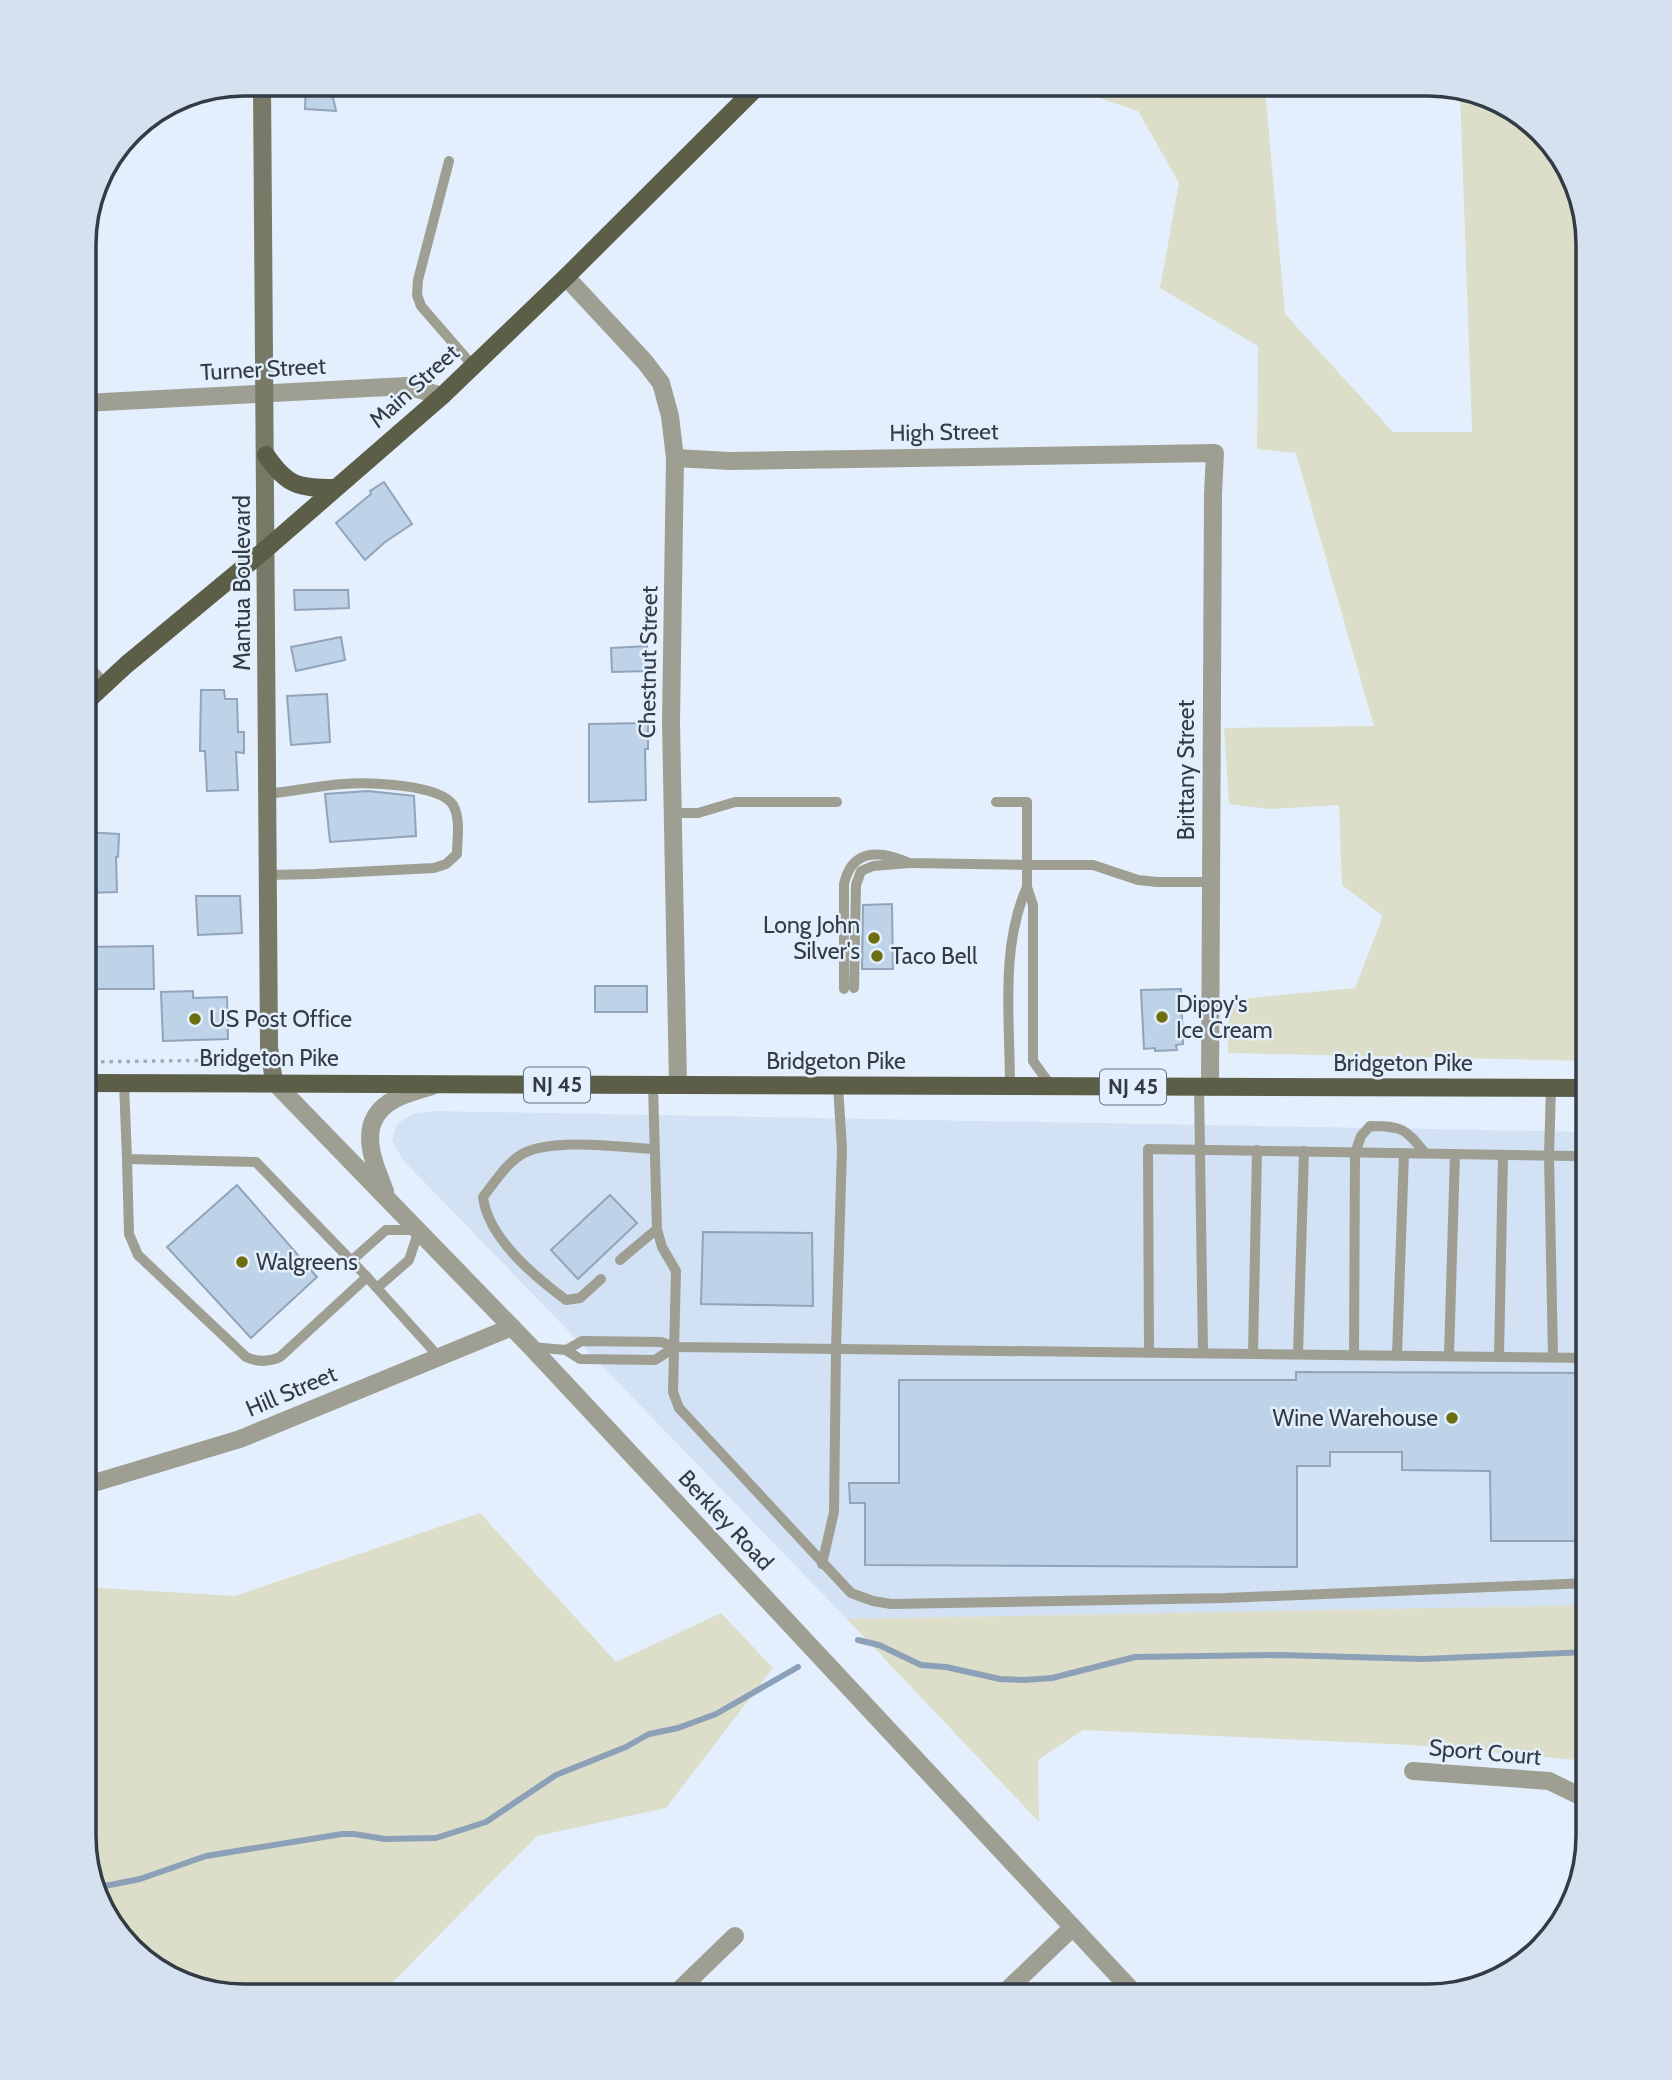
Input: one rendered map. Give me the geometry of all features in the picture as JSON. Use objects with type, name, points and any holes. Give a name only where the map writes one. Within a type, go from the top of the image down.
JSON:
[{"type":"main road","name":"Mantua Boulevard","points":[[262,96],[269,1047],[274,1082]]},
{"type":"main road","name":"Main Street","points":[[97,693],[126,665],[266,549],[442,396],[748,96]]},
{"type":"main road","points":[[266,455],[279,474],[294,484],[310,488],[335,488]]},
{"type":"main road","name":"Bridgeton Pike","points":[[96,1083],[1576,1088]]},
{"type":"street","name":"Chestnut Street","points":[[566,277],[645,362],[661,383],[670,416],[675,458],[671,722],[678,1085]]},
{"type":"street","name":"Turner Street","points":[[97,402],[407,386],[442,396]]},
{"type":"street","name":"High Street","points":[[675,458],[730,461],[1215,453]]},
{"type":"street","name":"Brittany Street","points":[[1204,1087],[1210,882],[1215,453]]},
{"type":"street","name":"Berkley Road","points":[[274,1082],[531,1347],[1126,1984]]},
{"type":"street","points":[[389,1201],[371,1154],[369,1139],[374,1118],[396,1098],[436,1084]]},
{"type":"street","name":"Hill Street","points":[[96,1482],[240,1439],[512,1327]]},
{"type":"street","name":"Sport Court","points":[[1413,1771],[1549,1781],[1576,1794]]},
{"type":"street","points":[[1014,1984],[1072,1928]]},
{"type":"street","points":[[685,1984],[735,1936]]},
{"type":"lane","points":[[449,161],[418,280],[417,295],[421,306],[473,366]]},
{"type":"lane","points":[[97,675],[106,685]]},
{"type":"lane","points":[[268,794],[346,783],[417,787],[434,792],[452,804],[457,816],[457,854],[446,864],[434,867],[268,875]]},
{"type":"lane","points":[[673,813],[698,813],[735,802],[836,802]]},
{"type":"lane","points":[[996,802],[1027,802],[1027,887],[1033,905],[1033,1061],[1051,1086]]},
{"type":"lane","points":[[849,988],[844,884],[853,861],[866,855],[893,855],[909,863],[1093,865],[1147,881],[1210,882]]},
{"type":"lane","points":[[1010,1086],[1009,972],[1020,903],[1027,887]]},
{"type":"lane","points":[[124,1083],[129,1234],[138,1255],[246,1357],[271,1361],[280,1357],[367,1277]]},
{"type":"lane","points":[[653,1085],[657,1229],[662,1247],[676,1270],[673,1392],[679,1408],[851,1593],[891,1604],[1225,1598],[1576,1583]]},
{"type":"lane","points":[[822,1564],[834,1512],[842,1149],[838,1086]]},
{"type":"lane","points":[[1203,1353],[1200,1150],[1204,1087]]},
{"type":"lane","points":[[1551,1088],[1549,1155],[1553,1357]]},
{"type":"lane","points":[[1354,1355],[1355,1153],[1365,1130],[1370,1126],[1394,1126],[1404,1129],[1424,1153]]},
{"type":"lane","points":[[601,1279],[580,1298],[566,1300],[547,1286],[497,1235],[488,1220],[484,1197],[501,1173],[515,1160],[522,1154],[538,1149],[563,1145],[654,1149]]},
{"type":"lane","points":[[1149,1352],[1148,1149],[1576,1156]]},
{"type":"lane","points":[[1253,1354],[1257,1150]]},
{"type":"lane","points":[[1298,1354],[1304,1151]]},
{"type":"lane","points":[[1397,1355],[1404,1153]]},
{"type":"lane","points":[[1449,1355],[1455,1154]]},
{"type":"lane","points":[[1499,1357],[1503,1155]]},
{"type":"lane","points":[[127,1159],[256,1162],[367,1277],[439,1357]]},
{"type":"lane","points":[[620,1260],[657,1229]]},
{"type":"lane","points":[[351,1261],[386,1230],[419,1230],[409,1260],[377,1288]]},
{"type":"lane","points":[[566,1350],[582,1341],[661,1342],[675,1347],[836,1350],[1576,1357]]},
{"type":"lane","points":[[531,1347],[566,1350],[580,1359],[656,1360],[675,1347]]},
{"type":"path","points":[[96,1062],[233,1060],[253,1064]]},
{"type":"shaded area","points":[[433,1111],[1576,1132],[1576,1605],[847,1619],[403,1160],[392,1140],[397,1124],[412,1114]]},
{"type":"green space","points":[[1096,97],[1266,97],[1285,314],[1393,432],[1472,432],[1460,100],[1502,116],[1518,127],[1539,147],[1560,179],[1573,215],[1576,244],[1576,1061],[1228,1053],[1229,1000],[1355,988],[1383,916],[1342,885],[1339,805],[1269,809],[1229,804],[1224,728],[1374,726],[1296,453],[1257,449],[1258,346],[1160,288],[1179,183],[1138,111]]},
{"type":"green space","points":[[480,1513],[616,1662],[721,1613],[773,1668],[666,1808],[537,1836],[391,1984],[225,1982],[206,1979],[170,1964],[147,1947],[121,1918],[101,1874],[96,1836],[96,1588],[235,1596]]},
{"type":"green space","points":[[1576,1605],[1576,1760],[1412,1745],[1083,1730],[1038,1760],[1039,1822],[847,1619]]},
{"type":"building","points":[[306,96],[333,96],[336,111],[305,109]]},
{"type":"building","points":[[384,482],[412,524],[385,542],[365,560],[336,523],[371,494],[370,491]]},
{"type":"building","points":[[294,590],[348,590],[349,608],[295,610]]},
{"type":"building","points":[[341,637],[345,660],[296,671],[291,647]]},
{"type":"building","points":[[647,646],[649,671],[612,672],[611,648]]},
{"type":"building","points":[[201,690],[224,690],[225,699],[237,699],[238,732],[244,732],[244,753],[236,752],[238,790],[207,791],[205,751],[200,751]]},
{"type":"building","points":[[327,694],[330,742],[291,745],[287,696]]},
{"type":"building","points":[[648,723],[648,749],[645,749],[646,800],[589,802],[589,724]]},
{"type":"building","points":[[368,791],[414,796],[416,836],[330,842],[325,794]]},
{"type":"building","points":[[97,833],[119,834],[116,857],[117,892],[97,893]]},
{"type":"building","points":[[196,896],[240,896],[242,933],[198,935]]},
{"type":"building","points":[[892,904],[893,969],[862,969],[863,905]]},
{"type":"building","points":[[153,946],[154,989],[97,989],[97,947]]},
{"type":"building","points":[[595,986],[647,986],[647,1012],[595,1012]]},
{"type":"building","name":"Dippy's Ice Cream","points":[[1181,989],[1183,1044],[1176,1045],[1177,1050],[1144,1049],[1141,990]]},
{"type":"building","name":"US Post Office","points":[[193,991],[193,998],[227,997],[228,1039],[163,1041],[161,992]]},
{"type":"building","name":"Walgreens","points":[[237,1185],[317,1277],[251,1338],[167,1247]]},
{"type":"building","points":[[610,1195],[637,1223],[578,1279],[551,1250]]},
{"type":"building","points":[[703,1232],[812,1233],[813,1306],[701,1304]]},
{"type":"building","points":[[1296,1372],[1576,1373],[1576,1541],[1491,1541],[1490,1471],[1402,1470],[1402,1452],[1330,1452],[1330,1466],[1297,1466],[1297,1567],[865,1565],[865,1503],[850,1503],[849,1483],[899,1483],[899,1380],[1296,1380]]},
{"type":"waterway","points":[[858,1640],[879,1645],[921,1665],[946,1667],[1000,1679],[1024,1680],[1052,1678],[1135,1657],[1280,1655],[1423,1659],[1576,1653]]},
{"type":"waterway","points":[[106,1886],[140,1879],[206,1856],[342,1834],[385,1839],[436,1838],[486,1822],[556,1775],[626,1747],[649,1734],[678,1728],[716,1714],[798,1667]]},
{"type":"place","name":"Long John Silver's","points":[[874,938]]},
{"type":"place","name":"Taco Bell","points":[[877,956]]},
{"type":"place","name":"Dippy's Ice Cream","points":[[1162,1017]]},
{"type":"place","name":"US Post Office","points":[[195,1019]]},
{"type":"place","name":"Walgreens","points":[[242,1262]]},
{"type":"place","name":"Wine Warehouse","points":[[1452,1418]]}]
